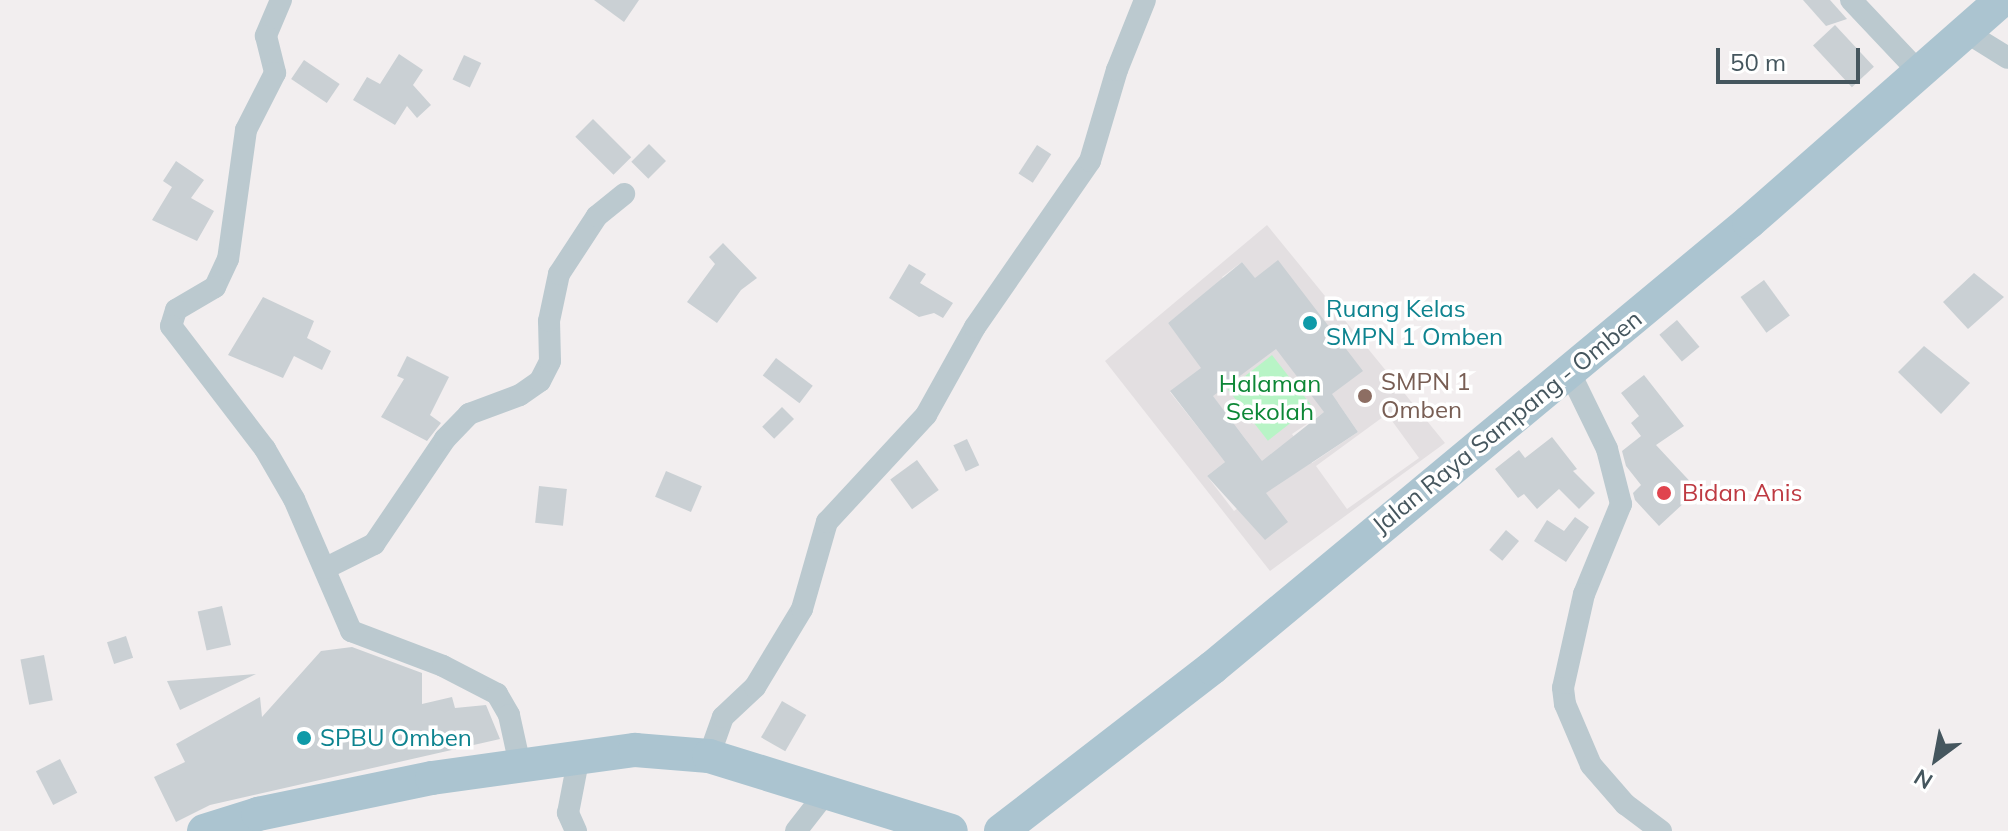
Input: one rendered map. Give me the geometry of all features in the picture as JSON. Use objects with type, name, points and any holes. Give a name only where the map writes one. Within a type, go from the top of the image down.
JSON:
[{"type":"main road","name":"Jalan Raya Sampang - Omben","points":[[1001,831],[1212,668],[1749,222],[2002,0]]},
{"type":"main road","points":[[204,831],[258,814],[520,765],[635,750],[709,756],[824,795],[951,831]]},
{"type":"street","points":[[281,0],[266,36],[275,73],[246,130],[228,259],[215,287],[176,310],[171,326],[265,449],[326,568],[351,631],[443,666],[497,694],[509,715],[520,765]]},
{"type":"street","points":[[709,756],[723,717],[755,687],[802,609],[827,522],[926,415],[975,327],[1090,161],[1117,70],[1145,0]]},
{"type":"street","points":[[1851,0],[1918,71]]},
{"type":"street","points":[[1966,32],[2008,58]]},
{"type":"street","points":[[326,568],[374,544],[445,439],[469,414],[520,395],[540,381],[550,361],[549,321],[559,274],[597,216],[624,194]]},
{"type":"street","points":[[1569,371],[1607,449],[1621,504],[1584,594],[1563,688],[1565,704],[1591,765],[1625,804],[1661,831]]},
{"type":"street","points":[[576,831],[568,813],[579,756]]},
{"type":"street","points":[[796,831],[824,795]]},
{"type":"shaded area","name":"SMPN 1 Omben","points":[[1267,225],[1445,443],[1270,571],[1105,361]],"holes":[[[1242,262],[1275,304],[1255,320],[1222,277]],[[1214,287],[1188,349],[1168,323]],[[1195,373],[1247,441],[1223,459],[1170,392]],[[1338,403],[1358,432],[1312,463],[1292,434]],[[1387,414],[1419,458],[1347,509],[1316,466]],[[1233,456],[1260,492],[1234,511],[1207,476]]]},
{"type":"green space","name":"Halaman Sekolah","points":[[1272,355],[1312,406],[1268,441],[1228,389]]},
{"type":"building","points":[[594,0],[639,0],[624,22]]},
{"type":"building","points":[[1803,0],[1830,0],[1847,19],[1826,26]]},
{"type":"building","points":[[1835,25],[1874,67],[1852,87],[1813,45]]},
{"type":"building","points":[[399,54],[423,70],[413,85],[431,105],[417,118],[407,106],[395,125],[353,100],[367,77],[380,84]]},
{"type":"building","points":[[464,55],[481,63],[470,88],[453,79]]},
{"type":"building","points":[[304,60],[340,84],[327,103],[291,79]]},
{"type":"building","points":[[593,119],[631,157],[614,175],[575,137]]},
{"type":"building","points":[[649,144],[666,161],[648,179],[631,162]]},
{"type":"building","points":[[1037,145],[1051,154],[1033,183],[1018,174]]},
{"type":"building","points":[[176,161],[204,180],[191,198],[214,211],[197,241],[152,220],[172,187],[163,181]]},
{"type":"building","points":[[723,243],[757,278],[741,290],[717,323],[687,302],[715,264],[709,257]]},
{"type":"building","points":[[1278,260],[1363,371],[1332,394],[1358,432],[1266,493],[1288,522],[1265,540],[1207,476],[1225,462],[1170,391],[1201,368],[1168,323],[1242,262],[1255,278]],"holes":[[[1276,349],[1324,412],[1262,461],[1213,396]]]},
{"type":"building","points":[[909,264],[926,274],[920,283],[953,303],[943,318],[934,313],[919,317],[889,298]]},
{"type":"building","points":[[1974,273],[2004,297],[1968,329],[1943,302]]},
{"type":"building","points":[[1764,280],[1790,316],[1766,333],[1741,297]]},
{"type":"building","points":[[263,297],[314,321],[307,338],[331,351],[322,370],[294,356],[283,378],[228,355]]},
{"type":"building","points":[[1677,320],[1699,347],[1682,362],[1659,335]]},
{"type":"building","points":[[1924,346],[1970,383],[1941,414],[1898,372]]},
{"type":"building","points":[[407,356],[449,377],[430,415],[441,423],[427,441],[381,417],[404,379],[397,376]]},
{"type":"building","points":[[776,358],[813,386],[799,403],[763,376]]},
{"type":"building","points":[[1644,375],[1684,426],[1656,445],[1698,490],[1659,526],[1635,500],[1633,493],[1641,485],[1626,466],[1622,451],[1641,436],[1631,423],[1639,416],[1621,393]]},
{"type":"building","points":[[782,407],[794,419],[774,439],[762,427]]},
{"type":"building","points":[[1552,437],[1577,469],[1573,471],[1595,493],[1579,509],[1559,489],[1537,509],[1524,494],[1518,498],[1495,469],[1519,450],[1525,458]]},
{"type":"building","points":[[967,439],[979,465],[966,472],[953,445]]},
{"type":"building","points":[[917,460],[939,490],[912,509],[890,479]]},
{"type":"building","points":[[666,471],[702,486],[691,512],[655,497]]},
{"type":"building","points":[[539,486],[567,489],[563,526],[535,523]]},
{"type":"building","points":[[1575,517],[1589,527],[1566,562],[1534,541],[1547,520],[1564,531]]},
{"type":"building","points":[[1506,530],[1519,541],[1502,561],[1489,550]]},
{"type":"building","points":[[222,606],[231,645],[207,651],[198,612]]},
{"type":"building","points":[[126,636],[133,658],[114,664],[107,642]]},
{"type":"building","name":"SPBU Omben","points":[[352,647],[422,673],[422,704],[452,697],[455,708],[486,705],[500,739],[210,805],[176,822],[154,777],[185,762],[176,744],[260,697],[262,717],[321,651]]},
{"type":"building","points":[[44,655],[53,700],[29,705],[20,660]]},
{"type":"building","points":[[256,674],[180,710],[167,681]]},
{"type":"building","points":[[782,701],[806,715],[785,751],[761,737]]},
{"type":"building","points":[[60,759],[77,793],[53,805],[36,771]]},
{"type":"place","name":"Ruang Kelas SMPN 1 Omben","points":[[1310,323]]},
{"type":"place","name":"SMPN 1 Omben","points":[[1365,396]]},
{"type":"place","name":"Bidan Anis","points":[[1664,493]]},
{"type":"place","name":"SPBU Omben","points":[[304,738]]}]
